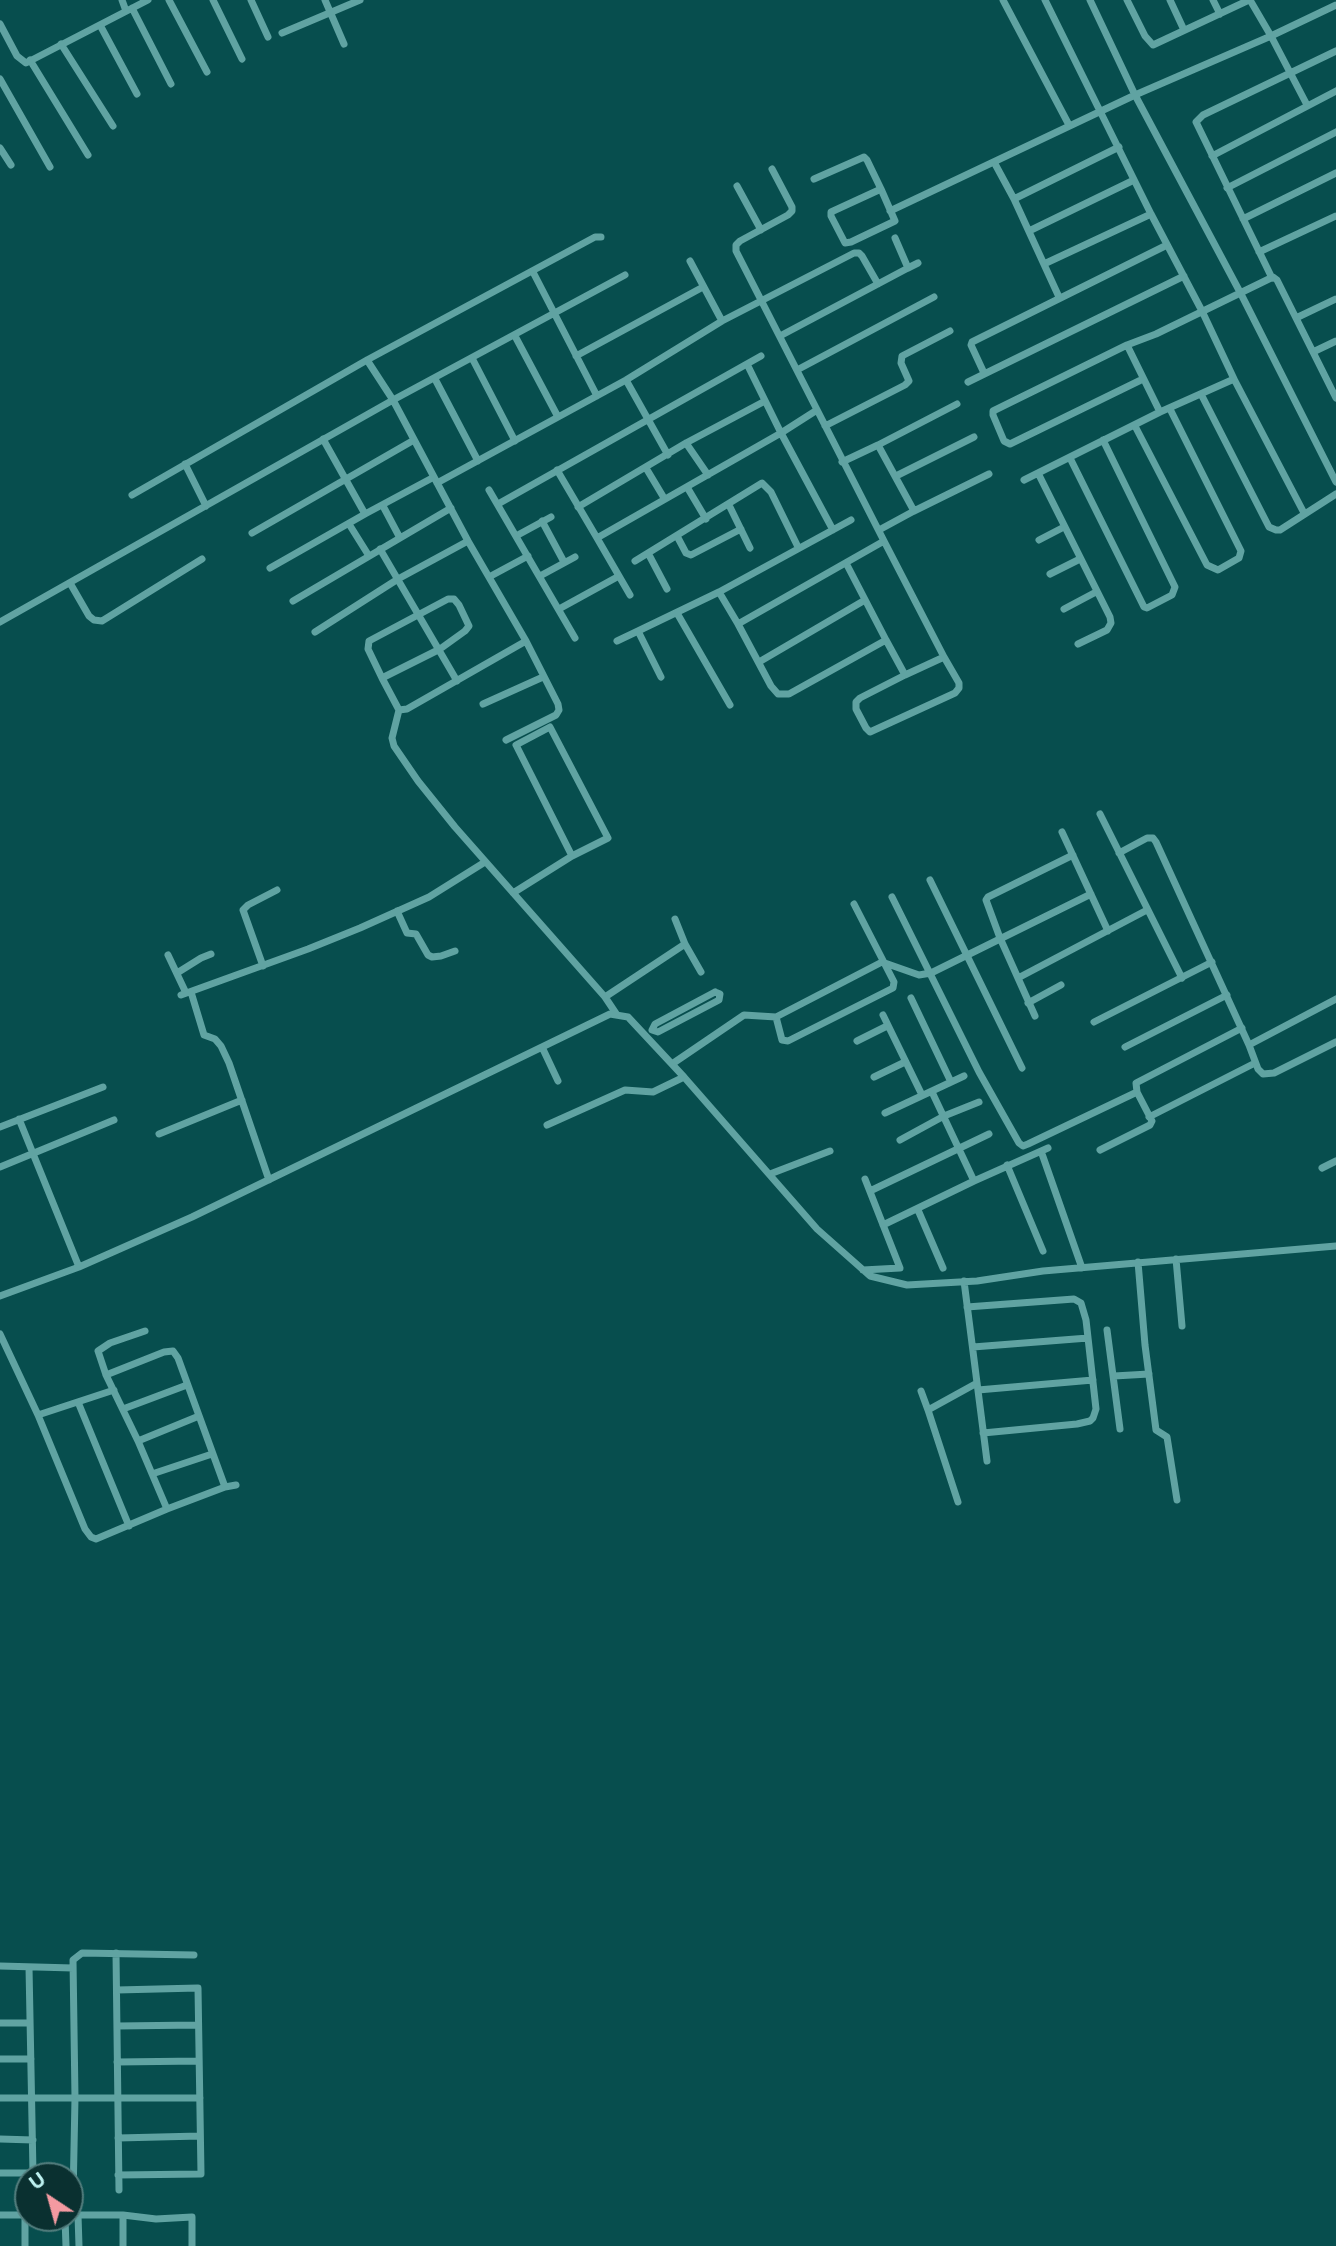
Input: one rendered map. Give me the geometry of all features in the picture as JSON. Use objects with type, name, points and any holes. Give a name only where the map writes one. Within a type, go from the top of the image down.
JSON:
[{"type":"street","points":[[122,0],[171,83]]},
{"type":"street","points":[[0,24],[20,60],[26,63],[148,0]]},
{"type":"street","points":[[169,0],[207,72]]},
{"type":"street","points":[[213,0],[242,60]]},
{"type":"street","points":[[251,0],[268,37]]},
{"type":"street","points":[[325,0],[344,44]]},
{"type":"street","points":[[282,33],[360,0]]},
{"type":"street","points":[[1003,0],[1069,125]]},
{"type":"street","points":[[1045,0],[1304,513]]},
{"type":"street","points":[[1090,0],[1135,95],[1241,294],[1336,482]]},
{"type":"street","points":[[1127,0],[1145,36],[1153,45],[1250,0],[1307,105]]},
{"type":"street","points":[[1170,0],[1184,30]]},
{"type":"street","points":[[1213,0],[1220,14]]},
{"type":"street","points":[[890,211],[1069,125],[1336,5]]},
{"type":"street","points":[[100,25],[137,94]]},
{"type":"street","points":[[0,44],[8,38]]},
{"type":"street","points":[[61,44],[113,126]]},
{"type":"street","points":[[1336,51],[1198,119],[1196,125],[1272,278],[1277,280],[1313,352],[1333,384],[1336,398]]},
{"type":"street","points":[[30,60],[88,155]]},
{"type":"street","points":[[0,79],[50,167]]},
{"type":"street","points":[[1212,156],[1336,92]]},
{"type":"street","points":[[1227,188],[1336,132]]},
{"type":"street","points":[[1014,199],[1119,147]]},
{"type":"street","points":[[0,148],[11,165]]},
{"type":"street","points":[[814,179],[864,157],[881,188],[895,220],[845,243],[831,212],[881,188]]},
{"type":"street","points":[[994,162],[1059,297]]},
{"type":"street","points":[[772,169],[792,211],[740,241],[736,245],[736,251],[842,462],[959,683],[955,693],[870,732],[866,728],[856,709],[856,702],[860,698],[944,657]]},
{"type":"street","points":[[1243,219],[1336,173]]},
{"type":"street","points":[[1029,231],[1134,180]]},
{"type":"street","points":[[737,186],[761,230]]},
{"type":"street","points":[[1044,264],[1151,214]]},
{"type":"street","points":[[1259,252],[1335,219]]},
{"type":"street","points":[[132,495],[367,360],[595,237],[601,237]]},
{"type":"street","points":[[895,238],[908,268]]},
{"type":"street","points":[[984,373],[972,342],[1167,245]]},
{"type":"street","points":[[270,568],[365,514],[478,461],[626,380],[722,321],[854,253],[859,253],[878,284]]},
{"type":"street","points":[[690,261],[722,321]]},
{"type":"street","points":[[780,336],[918,263]]},
{"type":"street","points":[[533,272],[597,396]]},
{"type":"street","points":[[0,622],[393,400],[625,275]]},
{"type":"street","points":[[968,382],[1184,276]]},
{"type":"street","points":[[1143,379],[1010,444],[1004,440],[993,415],[993,411],[1127,345],[1156,334],[1272,278]]},
{"type":"street","points":[[576,356],[703,287]]},
{"type":"street","points":[[797,370],[934,297]]},
{"type":"street","points":[[1296,318],[1336,299]]},
{"type":"street","points":[[825,426],[905,385],[909,381],[901,363],[902,356],[950,331]]},
{"type":"street","points":[[515,336],[558,417]]},
{"type":"street","points":[[1313,352],[1336,341]]},
{"type":"street","points":[[1127,345],[1160,412]]},
{"type":"street","points":[[498,504],[761,356]]},
{"type":"street","points":[[472,358],[515,441]]},
{"type":"street","points":[[367,360],[393,400],[468,541],[526,640],[558,704],[556,715],[506,740]]},
{"type":"street","points":[[747,364],[833,530]]},
{"type":"street","points":[[435,379],[478,461]]},
{"type":"street","points":[[1024,480],[1160,412],[1234,379]]},
{"type":"street","points":[[626,380],[668,455]]},
{"type":"street","points":[[1201,394],[1266,523],[1272,529],[1280,530],[1336,494]]},
{"type":"street","points":[[578,507],[765,401]]},
{"type":"street","points":[[842,462],[957,404]]},
{"type":"street","points":[[1135,426],[1207,565],[1218,570],[1239,558],[1241,551],[1170,409]]},
{"type":"street","points":[[597,538],[817,410]]},
{"type":"street","points":[[896,476],[974,437]]},
{"type":"street","points":[[323,439],[365,514]]},
{"type":"street","points":[[252,533],[414,440]]},
{"type":"street","points":[[1070,458],[1144,607],[1147,608],[1172,595],[1175,587],[1103,440]]},
{"type":"street","points":[[687,443],[708,475]]},
{"type":"street","points":[[878,445],[914,511]]},
{"type":"street","points":[[185,464],[206,506]]},
{"type":"street","points":[[646,468],[664,498]]},
{"type":"street","points":[[557,470],[630,595]]},
{"type":"street","points":[[1038,473],[1111,624],[1107,630],[1078,644]]},
{"type":"street","points":[[880,530],[989,474]]},
{"type":"street","points":[[635,561],[758,485],[766,485],[798,547]]},
{"type":"street","points":[[687,487],[706,519]]},
{"type":"street","points":[[489,490],[575,638]]},
{"type":"street","points":[[729,505],[750,548]]},
{"type":"street","points":[[383,506],[400,538]]},
{"type":"street","points":[[293,601],[451,508]]},
{"type":"street","points":[[516,536],[551,517]]},
{"type":"street","points":[[617,641],[719,592],[851,520]]},
{"type":"street","points":[[542,522],[564,562]]},
{"type":"street","points":[[349,524],[369,556]]},
{"type":"street","points":[[1039,540],[1063,527]]},
{"type":"street","points":[[677,536],[686,553],[691,555],[741,529]]},
{"type":"street","points":[[315,632],[398,579],[468,541]]},
{"type":"street","points":[[738,624],[884,541]]},
{"type":"street","points":[[380,550],[457,681]]},
{"type":"street","points":[[648,553],[667,589]]},
{"type":"street","points":[[489,577],[528,556]]},
{"type":"street","points":[[540,576],[575,557]]},
{"type":"street","points":[[70,583],[89,616],[102,621],[202,559]]},
{"type":"street","points":[[1050,574],[1080,559]]},
{"type":"street","points":[[846,564],[905,675]]},
{"type":"street","points":[[559,609],[618,576]]},
{"type":"street","points":[[719,592],[778,694],[789,694],[886,640]]},
{"type":"street","points":[[1065,609],[1096,592]]},
{"type":"street","points":[[382,678],[440,649],[465,631],[469,626],[454,599],[448,599],[369,641],[368,649],[382,678],[399,710],[392,738],[394,746],[418,781],[485,862],[617,1015]]},
{"type":"street","points":[[759,662],[865,600]]},
{"type":"street","points":[[677,613],[730,705]]},
{"type":"street","points":[[638,631],[661,677]]},
{"type":"street","points":[[399,710],[407,709],[526,640]]},
{"type":"street","points":[[483,704],[543,677]]},
{"type":"street","points":[[513,893],[572,856],[608,838],[550,727],[516,745],[572,856]]},
{"type":"street","points":[[1100,814],[1182,978]]},
{"type":"street","points":[[1062,832],[1108,931]]},
{"type":"street","points":[[1119,853],[1147,838],[1153,838],[1250,1045],[1260,1072],[1267,1075],[1336,1042]]},
{"type":"street","points":[[1035,1016],[986,905],[988,897],[1073,855]]},
{"type":"street","points":[[186,993],[308,949],[429,898],[485,862]]},
{"type":"street","points":[[930,880],[1022,1068]]},
{"type":"street","points":[[263,965],[243,911],[248,905],[277,890]]},
{"type":"street","points":[[672,1064],[744,1015],[776,1017],[882,962],[919,975],[931,973],[1091,894]]},
{"type":"street","points":[[892,897],[979,1072],[1019,1143],[1023,1146],[1137,1092]]},
{"type":"street","points":[[776,1017],[782,1040],[788,1041],[893,988],[894,982],[854,904]]},
{"type":"street","points":[[1018,978],[1147,910]]},
{"type":"street","points":[[397,911],[407,933],[416,934],[428,955],[441,956],[455,951]]},
{"type":"street","points":[[675,919],[701,972]]},
{"type":"street","points":[[605,998],[685,944]]},
{"type":"street","points":[[177,973],[211,954]]},
{"type":"street","points":[[168,955],[204,1035],[215,1039],[221,1046],[269,1180]]},
{"type":"street","points":[[1094,1022],[1212,962]]},
{"type":"street","points":[[1028,1003],[1062,985]]},
{"type":"street","points":[[715,992],[720,994],[719,1000],[658,1032],[648,1032],[656,1024],[691,1004],[715,992]]},
{"type":"street","points":[[1125,1047],[1227,995]]},
{"type":"street","points":[[911,998],[951,1082]]},
{"type":"street","points":[[1250,1045],[1336,999]]},
{"type":"street","points":[[0,1296],[79,1267],[191,1217],[610,1014],[628,1017],[648,1032],[672,1064],[817,1229],[870,1276],[907,1285],[1336,1246]]},
{"type":"street","points":[[883,1015],[922,1095]]},
{"type":"street","points":[[857,1041],[887,1026]]},
{"type":"street","points":[[1100,1150],[1150,1125],[1152,1121],[1137,1092],[1136,1083],[1242,1028]]},
{"type":"street","points":[[542,1047],[558,1081]]},
{"type":"street","points":[[874,1077],[905,1062]]},
{"type":"street","points":[[1149,1117],[1255,1063]]},
{"type":"street","points":[[885,1112],[964,1076]]},
{"type":"street","points":[[547,1125],[625,1090],[653,1092],[684,1077]]},
{"type":"street","points":[[0,1127],[103,1087]]},
{"type":"street","points":[[932,1092],[974,1181]]},
{"type":"street","points":[[159,1134],[242,1100]]},
{"type":"street","points":[[900,1140],[944,1116],[979,1102]]},
{"type":"street","points":[[19,1119],[79,1267]]},
{"type":"street","points":[[0,1167],[114,1120]]},
{"type":"street","points":[[870,1191],[989,1134]]},
{"type":"street","points":[[883,1225],[1007,1165],[1045,1150],[1082,1268]]},
{"type":"street","points":[[770,1174],[830,1151]]},
{"type":"street","points":[[1322,1168],[1336,1161]]},
{"type":"street","points":[[1007,1165],[1043,1251]]},
{"type":"street","points":[[863,1270],[900,1268],[865,1179]]},
{"type":"street","points":[[918,1210],[943,1268]]},
{"type":"street","points":[[1176,1259],[1182,1326]]},
{"type":"street","points":[[1138,1262],[1156,1430],[1167,1437],[1177,1500]]},
{"type":"street","points":[[964,1281],[987,1461]]},
{"type":"street","points":[[967,1307],[1074,1299],[1082,1303],[1088,1338],[1096,1409],[1090,1422],[983,1433]]},
{"type":"street","points":[[1107,1330],[1120,1429]]},
{"type":"street","points":[[145,1331],[110,1343],[98,1351],[106,1375],[138,1441],[166,1509]]},
{"type":"street","points":[[0,1334],[38,1415],[85,1529],[91,1536],[96,1539],[166,1509],[236,1485]]},
{"type":"street","points":[[972,1347],[1088,1338]]},
{"type":"street","points":[[106,1375],[173,1351],[225,1487]]},
{"type":"street","points":[[1114,1376],[1149,1374]]},
{"type":"street","points":[[928,1410],[977,1386],[1093,1380]]},
{"type":"street","points":[[123,1409],[187,1385]]},
{"type":"street","points":[[38,1415],[114,1390]]},
{"type":"street","points":[[921,1391],[958,1502]]},
{"type":"street","points":[[78,1402],[129,1526]]},
{"type":"street","points":[[138,1441],[199,1416]]},
{"type":"street","points":[[152,1474],[212,1454]]},
{"type":"street","points":[[73,2162],[74,1960],[82,1953],[194,1955]]},
{"type":"street","points":[[116,1953],[118,2190]]},
{"type":"street","points":[[0,1966],[73,1968]]},
{"type":"street","points":[[29,1967],[33,2162]]},
{"type":"street","points":[[117,1990],[198,1988],[201,2174],[118,2175]]},
{"type":"street","points":[[0,2024],[30,2023]]},
{"type":"street","points":[[117,2026],[198,2025]]},
{"type":"street","points":[[0,2059],[31,2059]]},
{"type":"street","points":[[117,2062],[199,2061]]},
{"type":"street","points":[[0,2098],[200,2098]]},
{"type":"street","points":[[118,2138],[200,2136]]},
{"type":"street","points":[[0,2139],[33,2140]]},
{"type":"street","points":[[84,2215],[123,2215],[156,2219],[192,2217],[192,2246]]},
{"type":"street","points":[[123,2215],[123,2246]]}]
